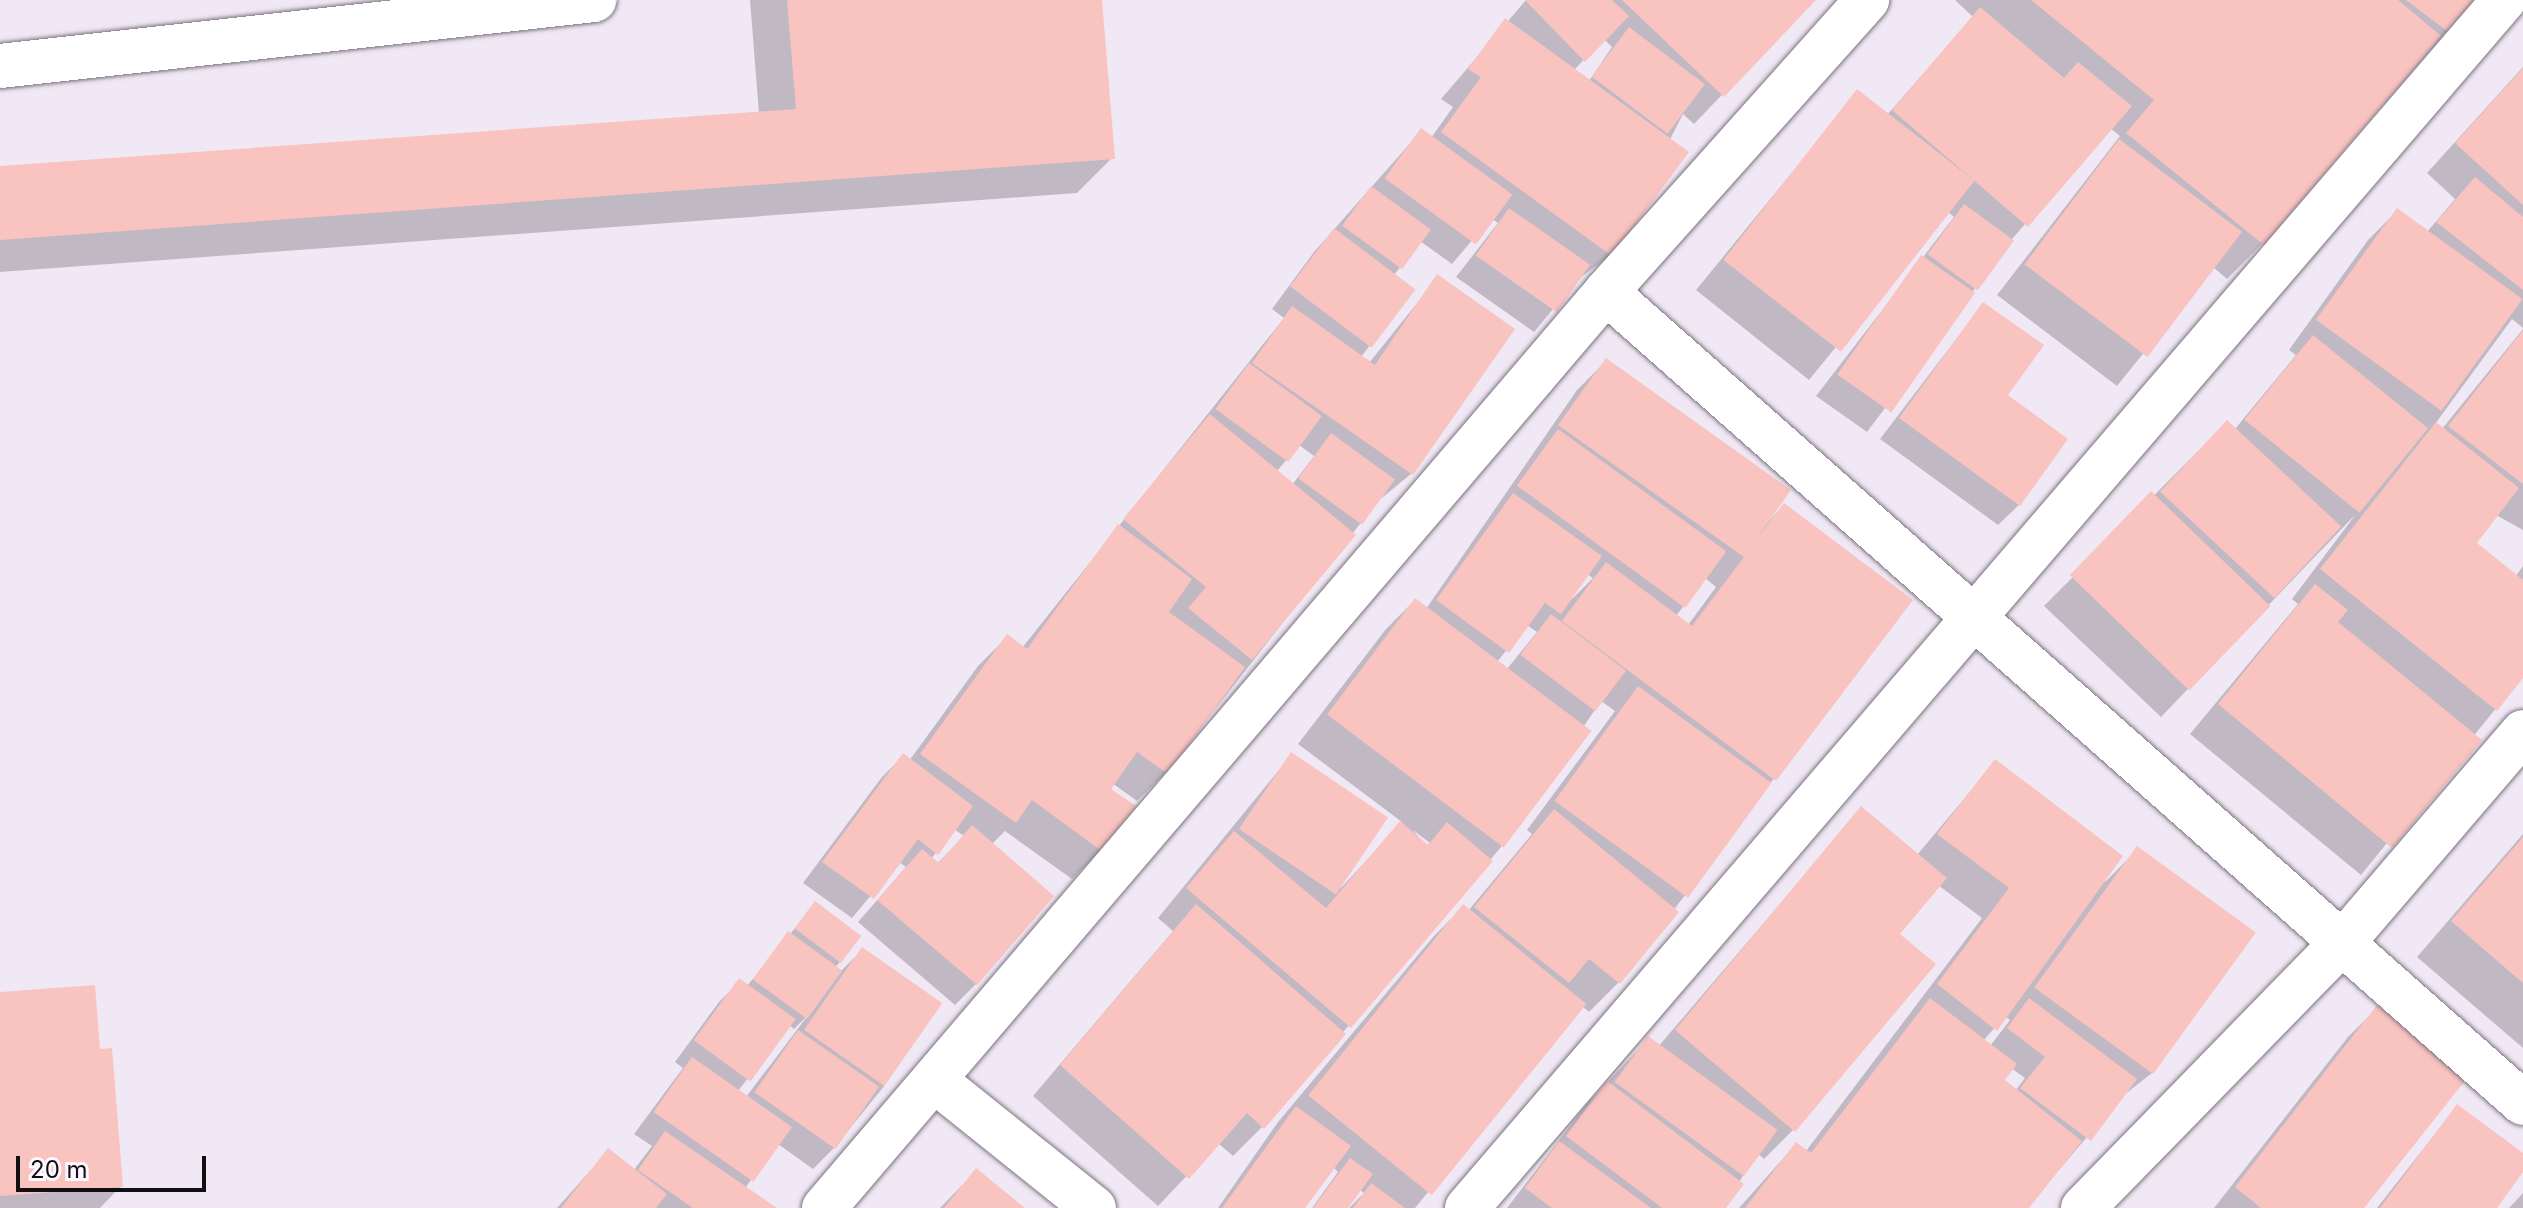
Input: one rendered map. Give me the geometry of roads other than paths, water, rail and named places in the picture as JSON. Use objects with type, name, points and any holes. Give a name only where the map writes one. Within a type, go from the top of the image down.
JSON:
[{"type":"street","points":[[0,66],[594,0]]},
{"type":"street","points":[[824,1208],[1606,292],[1867,0]]},
{"type":"street","points":[[1467,1208],[1972,614],[2504,0]]},
{"type":"street","points":[[1606,292],[2344,941],[2523,1103]]},
{"type":"street","points":[[2083,1208],[2344,941],[2523,732]]},
{"type":"street","points":[[934,1080],[1094,1208]]}]
